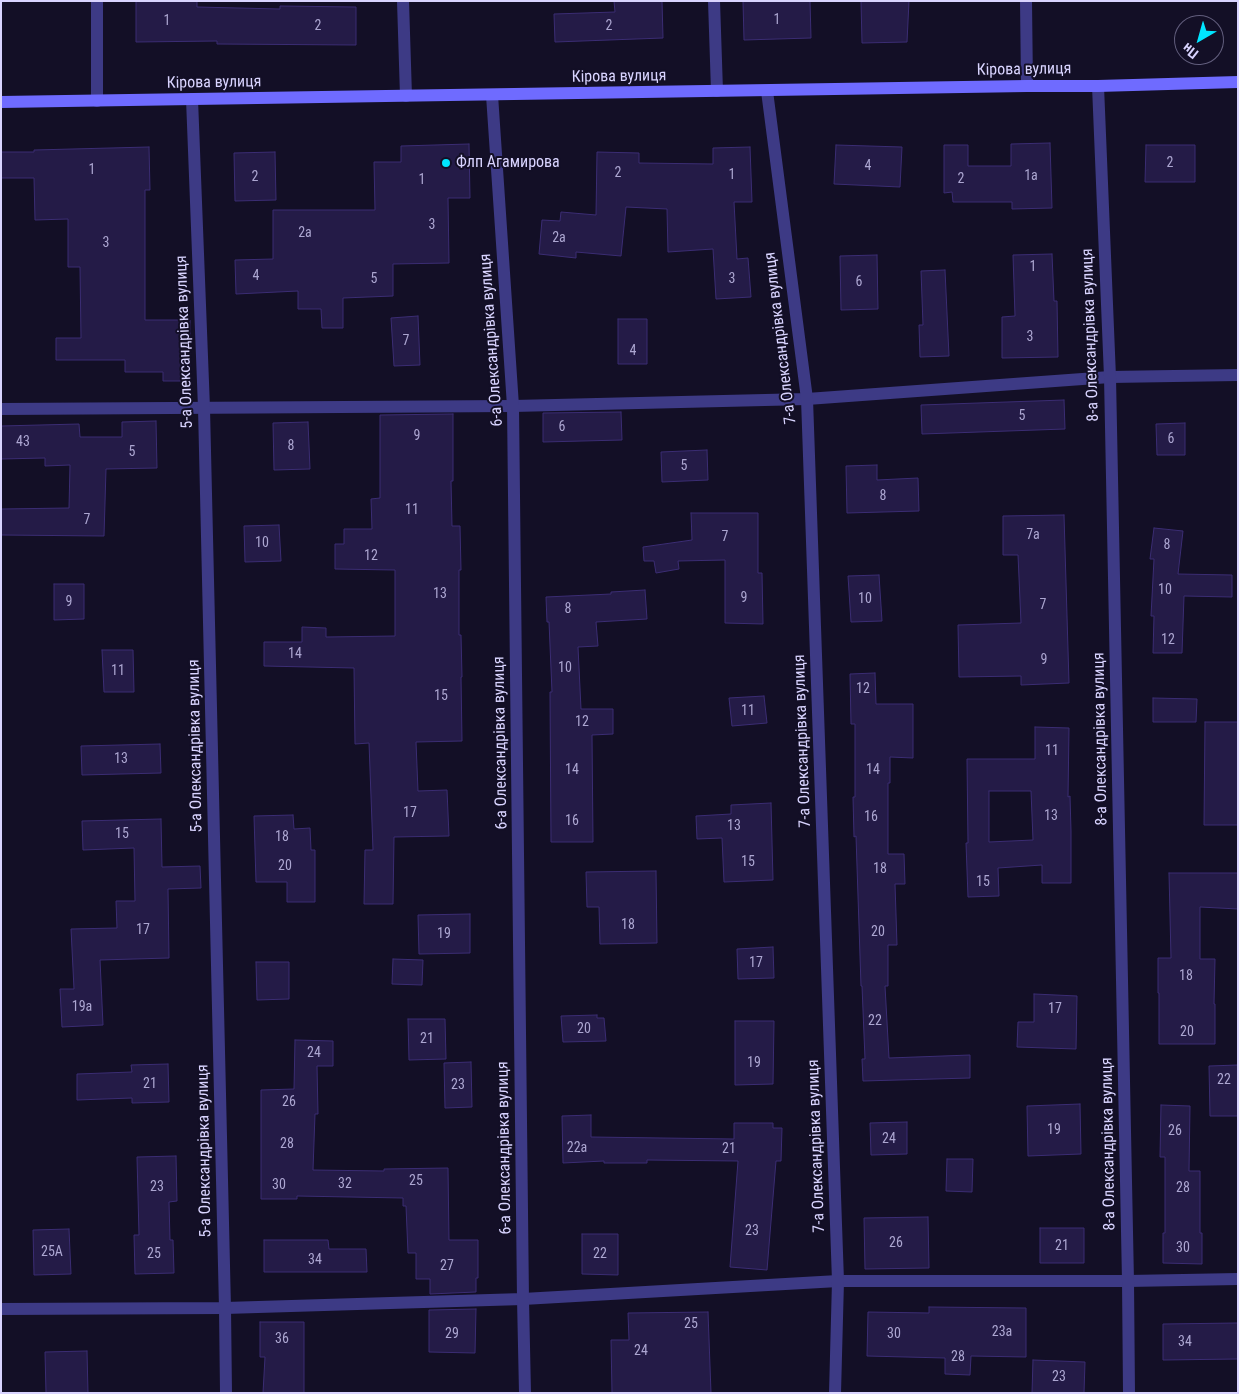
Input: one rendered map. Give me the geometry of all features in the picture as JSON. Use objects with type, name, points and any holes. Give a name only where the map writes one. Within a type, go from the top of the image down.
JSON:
[{"type":"street","points":[[97,1],[97,101]]},
{"type":"street","points":[[402,1],[406,96]]},
{"type":"street","points":[[714,1],[717,92]]},
{"type":"street","points":[[1026,1],[1027,86]]},
{"type":"street","name":"Кірова вулиця","points":[[1,102],[1098,86],[1238,82]]},
{"type":"street","name":"8-а Олександрівка вулиця","points":[[1098,86],[1110,376],[1129,1393]]},
{"type":"street","name":"7-а Олександрівка вулиця","points":[[767,91],[807,399],[838,1281],[835,1393]]},
{"type":"street","name":"6-а Олександрівка вулиця","points":[[492,95],[513,406],[525,1393]]},
{"type":"street","name":"5-а Олександрівка вулиця","points":[[192,99],[204,408],[226,1393]]},
{"type":"street","points":[[1,409],[513,406],[807,399],[1110,376],[1238,375]]},
{"type":"street","points":[[1,1310],[225,1308],[523,1299],[838,1281],[1238,1279]]},
{"type":"building","points":[[136,1],[197,1],[197,7],[280,9],[280,6],[356,7],[356,45],[217,44],[217,41],[136,42]]},
{"type":"building","points":[[614,1],[662,1],[663,38],[555,42],[554,14],[615,12]]},
{"type":"building","points":[[743,1],[810,1],[811,38],[744,40]]},
{"type":"building","points":[[861,1],[909,1],[907,42],[862,43]]},
{"type":"building","points":[[1050,143],[1052,208],[1012,209],[1012,202],[953,202],[952,192],[944,193],[944,145],[968,145],[968,166],[1011,166],[1011,144]]},
{"type":"building","points":[[469,144],[470,198],[448,198],[449,263],[393,264],[393,296],[343,298],[343,328],[322,328],[321,309],[298,309],[298,291],[236,294],[235,260],[273,259],[273,210],[375,210],[374,162],[401,162],[401,146]]},
{"type":"building","points":[[836,145],[902,147],[900,187],[834,184]]},
{"type":"building","points":[[1146,145],[1195,145],[1195,182],[1145,182]]},
{"type":"building","points":[[149,147],[150,190],[145,190],[145,320],[190,320],[190,381],[163,381],[163,372],[125,372],[125,360],[56,360],[56,338],[81,338],[80,267],[68,267],[68,219],[35,220],[34,178],[1,178],[1,152]]},
{"type":"building","points":[[750,147],[752,202],[734,202],[737,259],[748,258],[751,297],[716,299],[713,249],[668,252],[667,209],[626,207],[621,256],[576,252],[576,258],[539,254],[542,220],[560,221],[561,212],[596,215],[597,152],[639,153],[639,163],[713,164],[713,148]]},
{"type":"building","points":[[275,152],[276,200],[235,201],[234,153]]},
{"type":"building","points":[[1052,254],[1054,301],[1057,301],[1058,357],[1002,358],[1002,317],[1015,316],[1013,255]]},
{"type":"building","points":[[877,255],[878,309],[841,310],[840,256]]},
{"type":"building","points":[[945,270],[949,356],[920,357],[919,325],[923,325],[921,271]]},
{"type":"building","points":[[418,316],[420,365],[394,366],[391,318]]},
{"type":"building","points":[[618,319],[647,319],[647,364],[618,364]]},
{"type":"building","points":[[1064,400],[1065,429],[922,434],[921,405]]},
{"type":"building","points":[[621,412],[622,440],[543,442],[543,413]]},
{"type":"building","points":[[453,414],[452,526],[460,526],[459,635],[461,635],[462,741],[416,742],[418,791],[447,790],[449,836],[394,837],[393,904],[364,904],[365,850],[373,850],[369,743],[355,744],[354,668],[264,666],[264,642],[302,642],[302,627],[326,628],[326,637],[395,636],[395,570],[335,569],[335,544],[344,544],[344,529],[372,529],[371,499],[380,498],[380,415]]},
{"type":"building","points":[[156,421],[157,468],[106,469],[104,536],[1,535],[1,509],[69,508],[70,465],[45,466],[45,458],[1,459],[1,426],[79,424],[80,437],[122,437],[122,422]]},
{"type":"building","points":[[308,422],[310,469],[274,470],[273,423]]},
{"type":"building","points":[[1185,423],[1185,455],[1157,455],[1156,424]]},
{"type":"building","points":[[707,450],[708,480],[662,482],[661,452]]},
{"type":"building","points":[[877,465],[877,480],[918,478],[919,511],[847,513],[846,466]]},
{"type":"building","points":[[691,513],[758,513],[758,573],[762,573],[763,624],[725,623],[725,560],[678,561],[679,569],[656,573],[654,561],[644,561],[643,547],[692,540]]},
{"type":"building","points":[[1064,515],[1069,683],[1021,685],[1021,676],[959,677],[958,625],[1021,623],[1018,555],[1003,555],[1003,516]]},
{"type":"building","points":[[279,525],[281,561],[245,562],[244,526]]},
{"type":"building","points":[[1154,528],[1183,531],[1178,574],[1232,575],[1232,597],[1184,596],[1182,653],[1153,653],[1154,616],[1151,616],[1154,559],[1150,559]]},
{"type":"building","points":[[879,575],[882,621],[851,622],[848,576]]},
{"type":"building","points":[[54,584],[84,584],[84,619],[54,620]]},
{"type":"building","points":[[645,590],[647,619],[596,622],[598,646],[578,647],[581,709],[613,709],[613,734],[592,735],[593,842],[551,842],[550,692],[552,692],[546,597],[611,594],[611,592]]},
{"type":"building","points":[[102,650],[133,650],[134,692],[104,692]]},
{"type":"building","points":[[875,673],[876,704],[913,704],[913,758],[890,757],[890,783],[888,783],[888,854],[904,854],[905,884],[895,884],[897,945],[888,945],[888,986],[885,986],[889,1058],[970,1055],[970,1078],[863,1081],[862,1059],[865,1059],[853,797],[855,797],[855,724],[851,724],[850,674]]},
{"type":"building","points":[[764,696],[767,723],[732,726],[729,698]]},
{"type":"building","points":[[1153,698],[1197,699],[1196,722],[1153,722]]},
{"type":"building","points":[[1205,722],[1238,722],[1238,825],[1204,825]]},
{"type":"building","points":[[1035,727],[1069,728],[1068,797],[1070,796],[1071,883],[1042,883],[1042,865],[998,868],[999,896],[968,897],[966,843],[968,843],[967,759],[1035,759]],"holes":[[[989,791],[1031,791],[1033,840],[989,842]]]},
{"type":"building","points":[[160,744],[161,773],[82,775],[81,746]]},
{"type":"building","points":[[771,803],[773,880],[724,882],[722,838],[697,839],[696,816],[731,814],[731,805]]},
{"type":"building","points":[[293,815],[294,829],[310,828],[311,850],[315,850],[315,902],[287,902],[287,882],[256,882],[254,816]]},
{"type":"building","points":[[161,819],[162,867],[200,866],[201,888],[168,889],[169,958],[100,960],[103,1025],[62,1027],[60,989],[74,989],[71,929],[117,928],[116,901],[135,901],[134,848],[83,850],[82,821]]},
{"type":"building","points":[[656,871],[657,943],[600,944],[599,907],[587,907],[586,872]]},
{"type":"building","points":[[1169,873],[1238,873],[1238,909],[1200,907],[1200,959],[1215,959],[1215,1044],[1159,1044],[1158,958],[1171,958]]},
{"type":"building","points":[[470,914],[470,953],[419,954],[418,915]]},
{"type":"building","points":[[773,947],[774,978],[738,979],[737,949]]},
{"type":"building","points":[[393,959],[423,960],[422,985],[392,984]]},
{"type":"building","points":[[256,962],[289,962],[289,999],[257,1000]]},
{"type":"building","points":[[1034,994],[1077,996],[1076,1049],[1017,1047],[1018,1022],[1034,1022]]},
{"type":"building","points":[[597,1015],[597,1018],[604,1018],[606,1041],[563,1042],[561,1016]]},
{"type":"building","points":[[408,1019],[445,1019],[446,1059],[409,1060]]},
{"type":"building","points":[[735,1021],[774,1021],[773,1084],[735,1085]]},
{"type":"building","points":[[295,1040],[333,1041],[333,1066],[317,1066],[318,1114],[315,1114],[313,1170],[384,1171],[384,1169],[448,1168],[449,1240],[478,1240],[476,1292],[430,1294],[430,1279],[416,1279],[416,1253],[408,1253],[406,1206],[403,1206],[403,1198],[297,1196],[297,1199],[261,1199],[261,1090],[294,1089]]},
{"type":"building","points":[[471,1062],[472,1107],[445,1108],[444,1063]]},
{"type":"building","points":[[168,1064],[169,1102],[132,1103],[132,1098],[77,1100],[77,1074],[132,1072],[131,1065]]},
{"type":"building","points":[[1238,1065],[1238,1116],[1210,1116],[1209,1066]]},
{"type":"building","points":[[1080,1104],[1081,1154],[1028,1156],[1027,1106]]},
{"type":"building","points":[[1161,1105],[1190,1106],[1189,1171],[1200,1171],[1202,1264],[1163,1263],[1165,1157],[1160,1157]]},
{"type":"building","points":[[591,1115],[591,1137],[734,1139],[734,1123],[773,1123],[773,1128],[782,1128],[781,1161],[776,1161],[767,1270],[730,1267],[738,1161],[647,1160],[647,1163],[604,1163],[604,1161],[563,1163],[562,1116]]},
{"type":"building","points":[[907,1122],[907,1154],[871,1155],[870,1123]]},
{"type":"building","points":[[176,1156],[177,1201],[169,1202],[170,1240],[173,1240],[174,1273],[135,1274],[134,1235],[139,1235],[137,1157]]},
{"type":"building","points":[[947,1159],[973,1159],[972,1192],[946,1191]]},
{"type":"building","points":[[928,1217],[929,1268],[865,1269],[864,1218]]},
{"type":"building","points":[[1040,1228],[1084,1228],[1084,1263],[1040,1263]]},
{"type":"building","points":[[69,1229],[71,1274],[34,1275],[33,1230]]},
{"type":"building","points":[[582,1234],[618,1234],[618,1275],[582,1274]]},
{"type":"building","points":[[264,1240],[328,1240],[329,1249],[366,1249],[367,1272],[264,1272]]},
{"type":"building","points":[[929,1307],[1026,1308],[1026,1357],[971,1356],[970,1375],[945,1374],[945,1358],[867,1356],[868,1312],[929,1313]]},
{"type":"building","points":[[476,1309],[475,1353],[429,1352],[429,1310]]},
{"type":"building","points":[[708,1312],[711,1393],[612,1393],[611,1340],[629,1340],[628,1313]]},
{"type":"building","points":[[260,1322],[304,1322],[304,1393],[263,1393],[265,1357],[260,1357]]},
{"type":"building","points":[[1238,1323],[1238,1359],[1163,1360],[1163,1324]]},
{"type":"building","points":[[87,1351],[88,1393],[46,1393],[45,1352]]},
{"type":"building","points":[[1033,1360],[1085,1362],[1084,1393],[1032,1393]]},
{"type":"place","name":"Флп Агамирова","points":[[446,163]]}]
